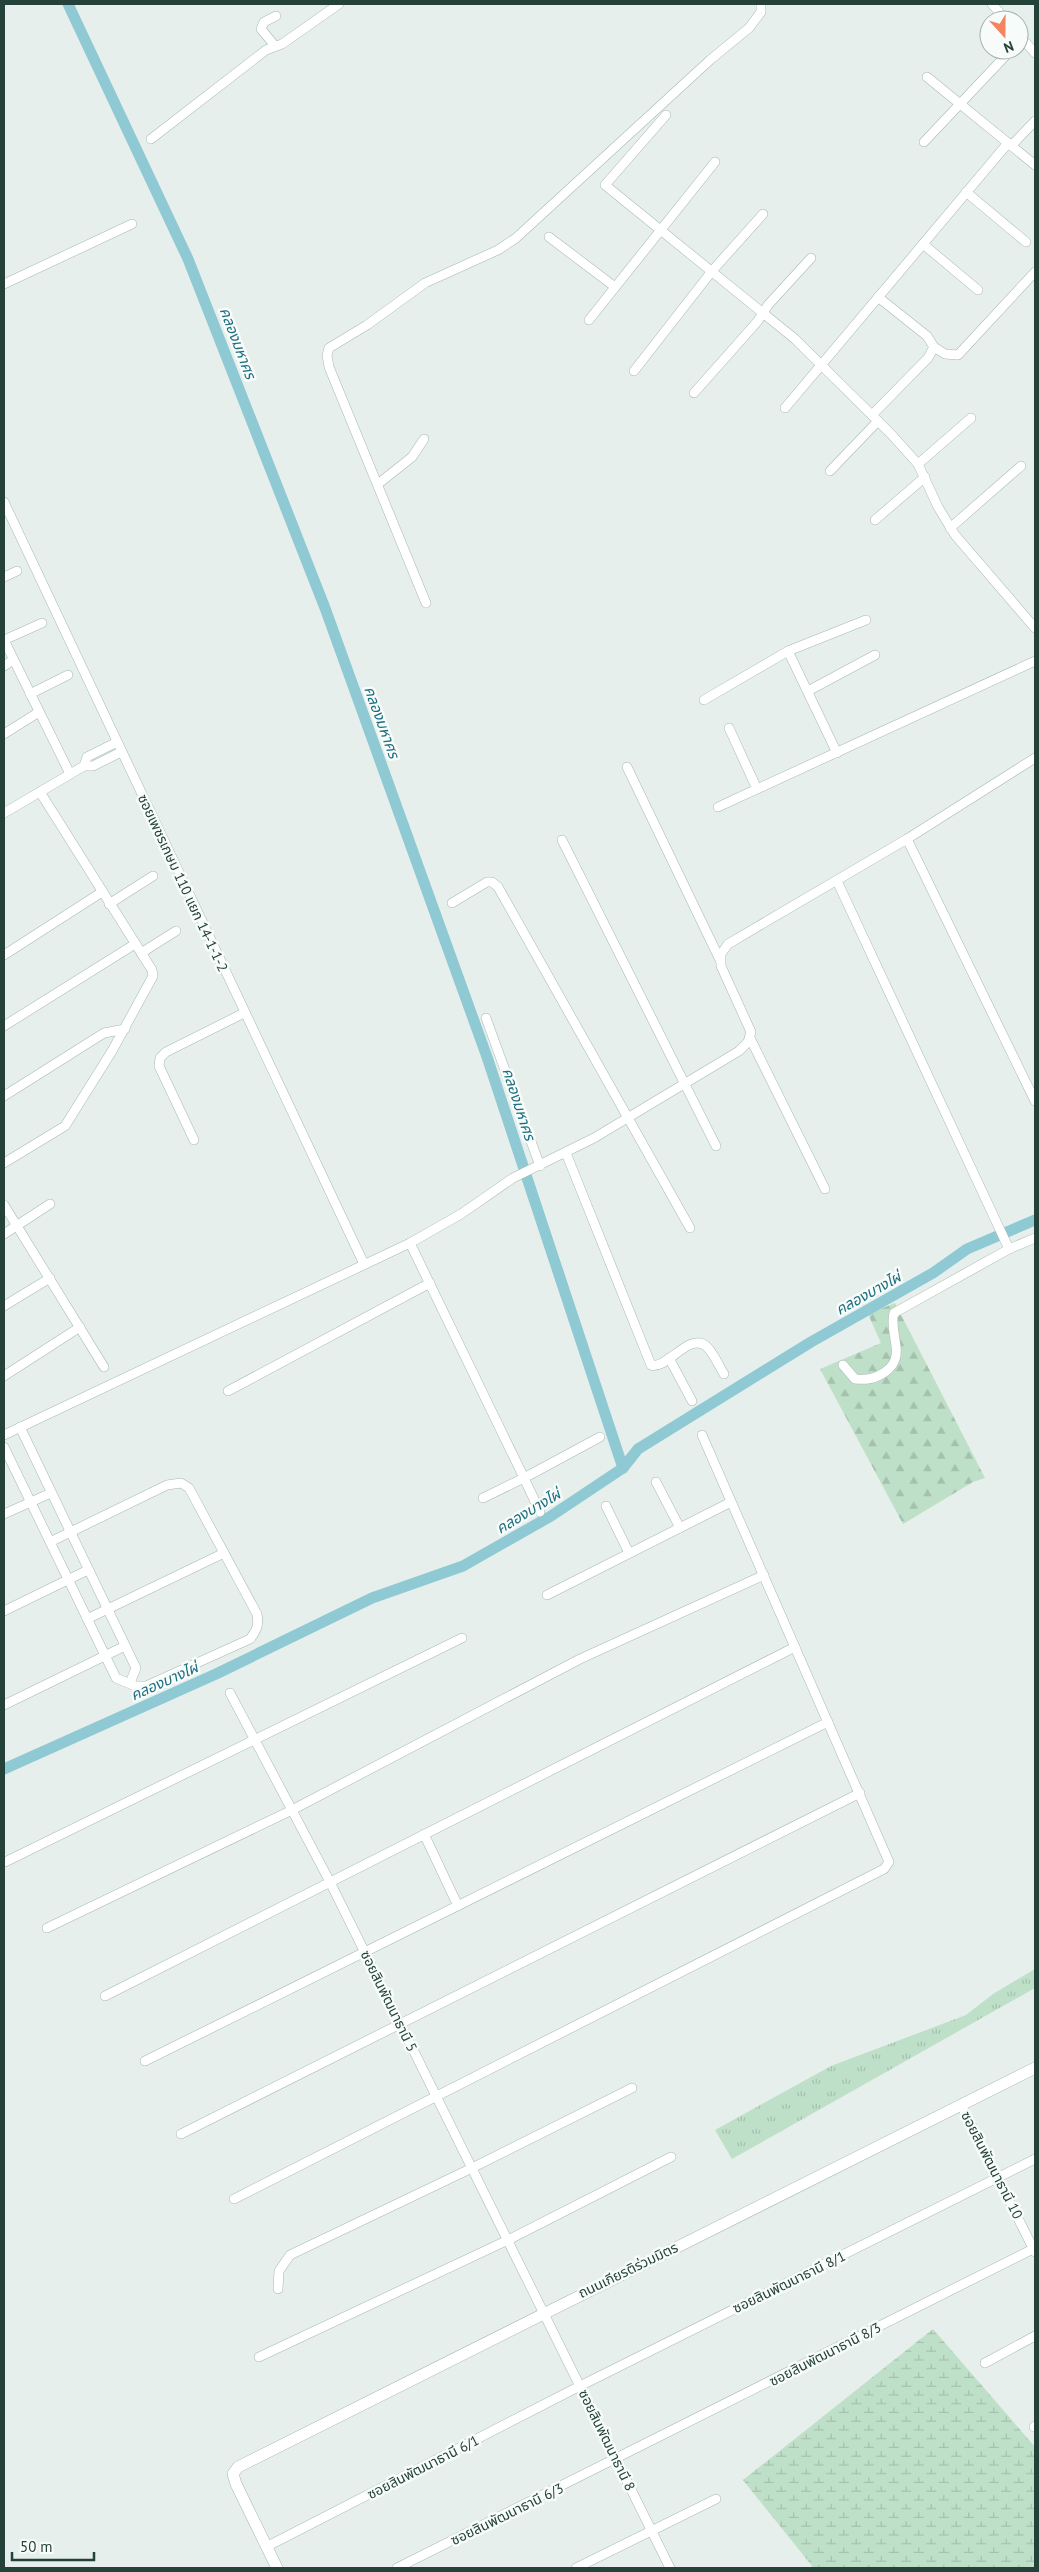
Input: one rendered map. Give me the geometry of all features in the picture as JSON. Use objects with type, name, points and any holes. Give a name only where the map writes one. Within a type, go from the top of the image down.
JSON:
[{"type":"street","points":[[151,139],[266,50],[313,24],[338,4]]},
{"type":"street","points":[[426,603],[329,367],[327,355],[329,348],[367,325],[425,283],[498,250],[516,238],[710,60],[748,28],[761,12],[761,4]]},
{"type":"street","points":[[275,46],[261,29],[264,22],[276,16]]},
{"type":"street","points":[[924,142],[1002,60]]},
{"type":"street","points":[[926,77],[1035,165]]},
{"type":"street","points":[[666,115],[605,185],[763,313],[822,364],[875,418],[918,464],[950,528],[993,581],[1035,628]]},
{"type":"street","points":[[785,408],[966,192],[1010,144],[1035,121]]},
{"type":"street","points":[[589,320],[715,162]]},
{"type":"street","points":[[966,192],[1026,242]]},
{"type":"street","points":[[634,371],[712,271],[763,214]]},
{"type":"street","points":[[4,284],[132,224]]},
{"type":"street","points":[[549,238],[615,287]]},
{"type":"street","points":[[923,244],[978,290]]},
{"type":"street","points":[[694,393],[810,258]]},
{"type":"street","points":[[878,297],[927,336],[934,347],[945,354],[958,355],[1035,272]]},
{"type":"street","points":[[830,471],[928,358],[934,347]]},
{"type":"street","points":[[918,464],[971,418]]},
{"type":"street","points":[[378,484],[412,457],[424,439]]},
{"type":"street","points":[[950,528],[1021,466]]},
{"type":"street","points":[[875,520],[926,478]]},
{"type":"street","name":"ซอยเพชรเกษม 110 แยก 14-1-1-2","points":[[4,502],[364,1264]]},
{"type":"street","points":[[4,577],[17,571]]},
{"type":"street","points":[[704,700],[788,650],[866,620]]},
{"type":"street","points":[[42,623],[4,640],[70,774]]},
{"type":"street","points":[[788,650],[836,752]]},
{"type":"street","points":[[808,691],[875,655]]},
{"type":"street","points":[[4,666],[13,660]]},
{"type":"street","points":[[718,807],[1035,660]]},
{"type":"street","points":[[30,694],[68,675]]},
{"type":"street","points":[[4,734],[39,712]]},
{"type":"street","points":[[729,728],[758,789]]},
{"type":"street","points":[[84,766],[87,757],[117,742]]},
{"type":"street","points":[[4,813],[84,766],[94,766],[121,752]]},
{"type":"street","points":[[720,960],[724,950],[734,940],[907,839],[1035,758]]},
{"type":"street","points":[[627,767],[750,1025],[750,1038],[825,1189]]},
{"type":"street","points":[[4,1163],[65,1126],[153,980],[153,973],[141,953],[40,792]]},
{"type":"street","points":[[907,839],[1035,1101]]},
{"type":"street","points":[[562,840],[716,1146]]},
{"type":"street","points":[[109,904],[154,876]]},
{"type":"street","points":[[837,881],[1007,1246]]},
{"type":"street","points":[[452,904],[487,882],[492,882],[498,887],[690,1228]]},
{"type":"street","points":[[4,955],[102,892]]},
{"type":"street","points":[[141,953],[176,931]]},
{"type":"street","points":[[4,1026],[135,944]]},
{"type":"street","points":[[194,1140],[159,1066],[160,1058],[166,1052],[244,1013]]},
{"type":"street","points":[[486,1018],[540,1166]]},
{"type":"street","points":[[4,1096],[104,1033],[125,1028]]},
{"type":"street","points":[[4,1435],[410,1243],[461,1214],[513,1178],[566,1153],[628,1118],[739,1051],[750,1038]]},
{"type":"street","points":[[566,1153],[651,1364],[654,1366],[687,1346],[695,1343],[703,1344],[708,1347],[724,1374]]},
{"type":"street","points":[[4,1234],[50,1204]]},
{"type":"street","points":[[4,1205],[104,1367]]},
{"type":"street","points":[[843,1365],[855,1379],[873,1378],[883,1373],[896,1359],[897,1350],[892,1320],[894,1313],[1007,1246],[1035,1238]]},
{"type":"street","points":[[410,1243],[540,1512]]},
{"type":"street","points":[[4,1306],[50,1278]]},
{"type":"street","points":[[228,1392],[430,1283]]},
{"type":"street","points":[[4,1376],[80,1327]]},
{"type":"street","points":[[669,1358],[692,1401]]},
{"type":"street","points":[[20,1427],[136,1668],[130,1683]]},
{"type":"street","points":[[234,2199],[884,1869],[889,1862],[702,1435]]},
{"type":"street","points":[[483,1498],[600,1437]]},
{"type":"street","points":[[4,1447],[68,1580],[116,1678],[135,1686],[146,1686],[250,1638],[255,1633],[259,1624],[257,1614],[189,1488],[181,1483],[167,1485],[50,1542]]},
{"type":"street","points":[[656,1482],[680,1528]]},
{"type":"street","points":[[4,1514],[51,1493]]},
{"type":"street","points":[[547,1594],[731,1502]]},
{"type":"street","points":[[606,1506],[628,1554]]},
{"type":"street","points":[[87,1619],[224,1552]]},
{"type":"street","points":[[4,1611],[88,1570]]},
{"type":"street","points":[[47,1928],[292,1810],[580,1659],[764,1575]]},
{"type":"street","points":[[5,1862],[462,1638]]},
{"type":"street","points":[[4,1705],[125,1646]]},
{"type":"street","points":[[105,1996],[795,1647]]},
{"type":"street","name":"ซอยสินพัฒนาธานี 5","points":[[230,1692],[330,1882],[544,2312]]},
{"type":"street","points":[[144,2062],[828,1722]]},
{"type":"street","points":[[180,2134],[400,2025],[626,1908],[860,1793]]},
{"type":"street","points":[[424,1834],[458,1906]]},
{"type":"street","name":"ถนนเกียรติร่วมมิตร","points":[[266,2547],[236,2484],[233,2474],[238,2467],[544,2312],[1035,2068]]},
{"type":"street","points":[[278,2289],[279,2270],[290,2254],[472,2168],[632,2088]]},
{"type":"street","name":"ซอยสินพัฒนาธานี 10","points":[[961,2105],[1035,2250]]},
{"type":"street","points":[[259,2356],[508,2240],[671,2157]]},
{"type":"street","name":"ซอยสินพัฒนาธานี 8/1","points":[[580,2386],[1035,2160]]},
{"type":"street","name":"ซอยสินพัฒนาธานี 8/3","points":[[616,2459],[1035,2250]]},
{"type":"street","name":"ซอยสินพัฒนาธานี 8","points":[[544,2312],[670,2568]]},
{"type":"street","points":[[985,2363],[1035,2336]]},
{"type":"street","name":"ซอยสินพัฒนาธานี 6/1","points":[[266,2547],[580,2386]]},
{"type":"street","name":"ซอยสินพัฒนาธานี 6/3","points":[[397,2568],[616,2459]]},
{"type":"street","points":[[576,2568],[716,2499]]},
{"type":"street","points":[[266,2547],[277,2568]]},
{"type":"green space","points":[[895,1303],[985,1478],[973,1482],[903,1524],[820,1369],[881,1343],[868,1314]]},
{"type":"green space","points":[[1035,1969],[1035,1988],[732,2159],[715,2130],[831,2066],[966,2015],[993,1994]]},
{"type":"green space","points":[[933,2329],[1035,2447],[1035,2568],[811,2568],[812,2566],[743,2480]]},
{"type":"waterway","name":"คลองมหาศร","points":[[68,4],[188,259],[325,608],[487,1057],[623,1468]]},
{"type":"waterway","name":"คลองบางไผ่","points":[[4,1769],[216,1674],[372,1598],[463,1566],[551,1516],[623,1468],[638,1449],[811,1342],[933,1273],[967,1249],[1035,1220]]}]
